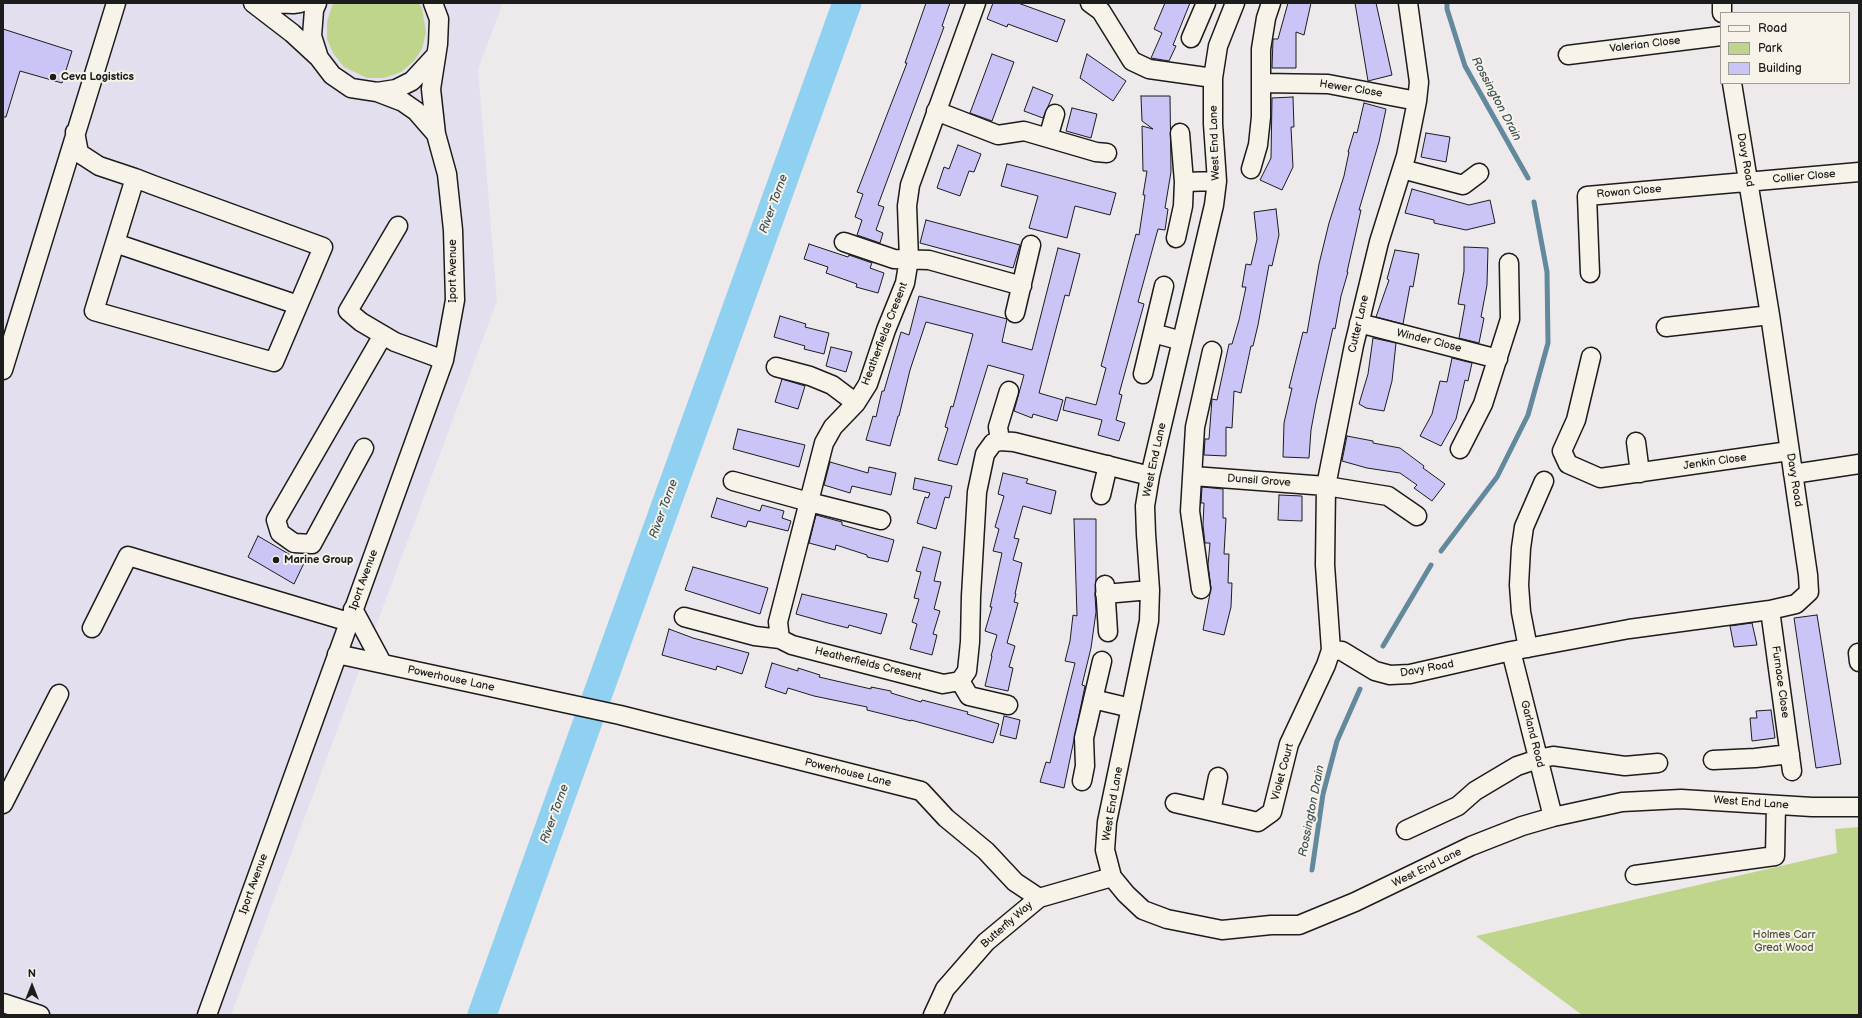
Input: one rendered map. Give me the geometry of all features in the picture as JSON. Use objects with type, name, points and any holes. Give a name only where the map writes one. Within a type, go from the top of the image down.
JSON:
[{"type":"street","points":[[3,370],[75,132],[116,3]]},
{"type":"street","points":[[253,3],[292,33],[319,58]]},
{"type":"street","points":[[267,3],[300,3]]},
{"type":"street","name":"Iport Avenue","points":[[317,3],[314,10],[312,36],[319,58],[332,75],[351,88],[377,92],[403,102],[416,111],[436,134]]},
{"type":"street","name":"Iport Avenue","points":[[207,1015],[444,360],[455,300],[453,230],[446,174],[436,134],[431,89],[438,44],[439,19],[432,3]]},
{"type":"street","name":"Heatherfields Cresent","points":[[960,681],[942,684],[792,645],[780,639],[778,622],[824,443],[833,427],[856,403],[868,384],[886,330],[905,283],[909,259],[907,206],[910,184],[976,3]]},
{"type":"street","points":[[1090,3],[1101,10],[1132,62],[1149,69],[1213,78]]},
{"type":"street","name":"West End Lane","points":[[1235,3],[1218,46],[1213,78],[1213,124],[1217,181],[1214,205],[1150,476],[1146,506],[1146,534],[1150,590],[1149,621],[1107,822],[1105,850],[1112,876],[1126,894],[1143,910],[1167,919],[1222,930],[1271,925],[1299,925],[1355,902],[1472,846],[1522,826],[1553,817],[1622,802],[1681,799],[1831,808],[1859,807]]},
{"type":"street","points":[[1251,169],[1258,146],[1261,118],[1260,48],[1266,18],[1271,3]]},
{"type":"street","name":"Cutter Lane","points":[[1331,650],[1325,565],[1326,486],[1359,323],[1379,242],[1402,170],[1417,101],[1419,82],[1408,3]]},
{"type":"street","points":[[1191,38],[1204,9],[1226,24]]},
{"type":"street","name":"Valerian Close","points":[[1568,55],[1720,36]]},
{"type":"street","name":"Iport Avenue","points":[[377,92],[396,89],[412,81],[435,56]]},
{"type":"street","name":"Hewer Close","points":[[1261,83],[1328,84],[1417,101]]},
{"type":"street","name":"Davy Road","points":[[1331,650],[1342,651],[1375,671],[1390,675],[1410,674],[1520,649],[1629,629],[1770,610],[1796,604],[1809,592],[1808,575],[1770,315],[1732,84]]},
{"type":"street","points":[[936,111],[998,135],[1024,131],[1107,153]]},
{"type":"street","points":[[1048,138],[1055,114]]},
{"type":"street","points":[[75,132],[79,153],[99,166],[135,178],[323,247],[274,362],[94,311],[135,178]]},
{"type":"street","points":[[1176,238],[1183,206],[1184,182],[1180,133]]},
{"type":"street","points":[[1402,170],[1463,185],[1479,173]]},
{"type":"street","name":"Collier Close","points":[[1749,182],[1859,172]]},
{"type":"street","points":[[1184,182],[1217,181]]},
{"type":"street","name":"Rowan Close","points":[[1590,273],[1587,196],[1749,182]]},
{"type":"street","points":[[398,226],[348,311],[361,322],[396,342],[444,360]]},
{"type":"street","points":[[844,242],[894,259],[929,260],[1022,286]]},
{"type":"street","points":[[115,243],[298,305]]},
{"type":"street","points":[[1016,313],[1031,245]]},
{"type":"street","points":[[1460,449],[1483,404],[1510,320],[1509,264]]},
{"type":"street","points":[[1143,374],[1164,286]]},
{"type":"street","points":[[1666,327],[1770,315]]},
{"type":"street","name":"Winder Close","points":[[1359,323],[1498,359]]},
{"type":"street","points":[[1152,334],[1182,341]]},
{"type":"street","points":[[364,448],[312,544],[294,543],[280,533],[276,520],[383,335]]},
{"type":"street","points":[[1201,589],[1190,511],[1195,427],[1212,351]]},
{"type":"street","name":"Jenkin Close","points":[[1590,357],[1576,420],[1562,451],[1568,464],[1600,478],[1789,451]]},
{"type":"street","points":[[776,367],[810,376],[832,386],[856,403]]},
{"type":"street","points":[[1000,441],[998,427],[1009,391]]},
{"type":"street","points":[[1008,705],[969,696],[960,681],[967,671],[970,642],[977,492],[985,454],[993,443],[1000,441],[1014,442],[1150,476]]},
{"type":"street","points":[[1636,442],[1640,473]]},
{"type":"street","points":[[1793,474],[1859,464]]},
{"type":"street","points":[[1101,495],[1108,465]]},
{"type":"street","name":"Dunsil Grove","points":[[1193,476],[1326,486],[1388,496],[1417,516]]},
{"type":"street","points":[[733,481],[881,520]]},
{"type":"street","points":[[1520,649],[1521,612],[1519,585],[1524,527],[1544,481]]},
{"type":"street","points":[[92,628],[128,556],[351,615],[382,664]]},
{"type":"street","points":[[1108,632],[1105,589],[1150,590]]},
{"type":"street","name":"Furnace Close","points":[[1713,760],[1755,758],[1791,762],[1770,610]]},
{"type":"street","points":[[684,617],[755,636],[780,639]]},
{"type":"street","name":"Garland Road","points":[[1520,649],[1538,759],[1553,817]]},
{"type":"street","name":"Violet Court","points":[[1175,803],[1258,822],[1272,812],[1289,744],[1326,665],[1331,650]]},
{"type":"street","name":"Powerhouse Lane","points":[[337,654],[620,715],[921,791],[946,818],[986,851],[1015,882],[1039,898]]},
{"type":"street","points":[[1082,781],[1085,766],[1084,738],[1102,661]]},
{"type":"street","points":[[3,804],[59,694]]},
{"type":"street","points":[[1093,699],[1131,708]]},
{"type":"street","points":[[1406,830],[1458,806],[1476,791],[1517,766],[1538,759],[1553,756],[1625,766],[1658,763]]},
{"type":"street","points":[[1211,811],[1218,777]]},
{"type":"street","points":[[1635,875],[1775,856],[1776,805]]},
{"type":"street","name":"Butterfly Way","points":[[933,1015],[945,989],[986,942],[1039,898],[1112,876]]},
{"type":"street","points":[[3,1003],[40,1015]]},
{"type":"shaded area","points":[[3,3],[503,3],[478,69],[497,301],[231,1015],[3,1015]]},
{"type":"green space","points":[[333,3],[419,3],[422,8],[426,32],[422,49],[414,61],[401,72],[384,78],[367,78],[344,67],[333,53],[327,39],[327,22]]},
{"type":"green space","name":"Holmes Carr Great Wood","points":[[1859,827],[1859,1015],[1582,1015],[1476,936],[1837,853],[1835,829]]},
{"type":"building","points":[[926,3],[950,3],[942,26],[944,27],[878,205],[884,207],[876,230],[883,233],[880,243],[857,235],[862,220],[855,217],[863,194],[857,192],[907,63],[905,63]]},
{"type":"building","points":[[993,3],[1018,3],[1065,20],[1057,42],[1008,24],[1007,27],[987,19]]},
{"type":"building","points":[[1165,3],[1190,3],[1173,45],[1176,46],[1169,61],[1151,58],[1162,33],[1154,29]]},
{"type":"building","points":[[1288,3],[1311,3],[1304,35],[1296,32],[1296,68],[1272,68],[1273,39],[1278,39]]},
{"type":"building","points":[[1355,3],[1376,3],[1392,75],[1368,81]]},
{"type":"building","name":"Ceva Logistics","points":[[3,29],[72,51],[62,83],[20,71],[6,117],[3,117]]},
{"type":"building","points":[[992,54],[1014,62],[992,121],[970,113]]},
{"type":"building","points":[[1087,54],[1126,81],[1113,101],[1080,78]]},
{"type":"building","points":[[1033,87],[1053,95],[1043,118],[1024,111]]},
{"type":"building","points":[[1141,96],[1170,96],[1171,172],[1165,208],[1168,209],[1165,230],[1158,229],[1138,302],[1144,304],[1119,394],[1122,395],[1116,420],[1125,423],[1119,441],[1098,435],[1102,420],[1063,410],[1066,397],[1096,405],[1106,368],[1101,366],[1136,234],[1139,235],[1145,195],[1143,195],[1147,171],[1143,171],[1142,126],[1153,129],[1142,121]]},
{"type":"building","points":[[1293,97],[1294,127],[1291,127],[1293,167],[1282,190],[1260,180],[1271,158],[1272,98]]},
{"type":"building","points":[[1364,103],[1386,109],[1379,142],[1359,210],[1361,210],[1348,272],[1341,296],[1335,329],[1333,328],[1316,403],[1311,430],[1309,458],[1283,457],[1284,423],[1292,388],[1289,388],[1303,332],[1307,333],[1319,264],[1329,223],[1344,176],[1348,152],[1354,132],[1357,133]]},
{"type":"building","points":[[1072,108],[1097,114],[1091,138],[1066,131]]},
{"type":"building","points":[[1426,133],[1450,137],[1446,162],[1421,157]]},
{"type":"building","points":[[958,145],[981,154],[974,172],[969,171],[960,196],[937,188],[944,167],[949,169]]},
{"type":"building","points":[[1007,164],[1116,193],[1110,215],[1075,206],[1067,238],[1029,228],[1038,196],[1001,186]]},
{"type":"building","points":[[1412,189],[1469,205],[1490,200],[1495,223],[1466,230],[1434,223],[1434,220],[1405,213]]},
{"type":"building","points":[[1276,209],[1279,235],[1272,266],[1269,265],[1258,325],[1253,346],[1251,346],[1241,393],[1234,391],[1232,428],[1226,427],[1226,456],[1204,455],[1205,439],[1209,439],[1212,399],[1217,400],[1229,344],[1232,344],[1239,320],[1246,287],[1242,287],[1246,264],[1251,265],[1257,239],[1254,212]]},
{"type":"building","points":[[926,220],[1020,245],[1013,268],[920,243]]},
{"type":"building","points":[[809,244],[872,263],[870,268],[884,273],[878,293],[856,287],[857,284],[826,273],[828,267],[804,259]]},
{"type":"building","points":[[1464,247],[1488,248],[1487,285],[1481,317],[1484,318],[1479,343],[1459,338],[1465,305],[1458,304],[1464,271]]},
{"type":"building","points":[[1058,248],[1080,254],[1069,296],[1065,295],[1039,393],[1063,400],[1057,421],[1033,414],[1032,418],[1014,411],[1024,375],[988,365],[957,465],[938,460],[948,428],[945,427],[951,406],[953,407],[973,334],[926,322],[910,370],[890,446],[866,440],[873,416],[876,417],[882,391],[884,391],[901,332],[909,335],[919,296],[1007,319],[1002,342],[1032,350]]},
{"type":"building","points":[[1395,250],[1419,254],[1413,287],[1410,286],[1403,324],[1376,317],[1389,280],[1387,279]]},
{"type":"building","points":[[780,316],[806,324],[805,327],[829,333],[824,354],[804,349],[805,346],[774,337]]},
{"type":"building","points":[[1373,338],[1396,343],[1392,381],[1384,411],[1366,408],[1359,404],[1368,374]]},
{"type":"building","points":[[831,347],[852,352],[846,372],[826,366]]},
{"type":"building","points":[[1452,358],[1472,363],[1468,381],[1465,380],[1456,419],[1441,446],[1420,436],[1432,414],[1440,381],[1447,382]]},
{"type":"building","points":[[782,379],[805,386],[798,409],[775,402]]},
{"type":"building","points":[[738,429],[805,445],[799,467],[733,449]]},
{"type":"building","points":[[1347,436],[1400,448],[1424,466],[1423,468],[1445,484],[1432,501],[1414,488],[1417,485],[1400,473],[1367,468],[1342,461]]},
{"type":"building","points":[[830,462],[868,473],[869,467],[896,473],[891,495],[852,486],[850,493],[824,485]]},
{"type":"building","points":[[1003,473],[1028,479],[1026,483],[1056,491],[1051,514],[1023,506],[1014,538],[1019,539],[1013,560],[1022,563],[1014,602],[1018,603],[1007,643],[1015,646],[1009,667],[1013,668],[1008,691],[985,686],[997,635],[985,631],[992,607],[990,607],[1002,553],[993,551],[999,529],[995,527],[1004,496],[998,494]]},
{"type":"building","points":[[915,478],[952,486],[949,498],[945,497],[936,529],[917,523],[925,497],[928,498],[930,493],[913,489]]},
{"type":"building","points":[[1202,487],[1223,489],[1223,518],[1226,518],[1224,554],[1229,554],[1228,583],[1232,583],[1231,607],[1224,635],[1203,630],[1211,588],[1208,565],[1210,543],[1205,543],[1203,525],[1204,503],[1201,503]]},
{"type":"building","points":[[1279,495],[1302,496],[1302,521],[1278,520]]},
{"type":"building","points":[[717,498],[760,511],[762,505],[784,511],[782,518],[791,521],[788,531],[748,521],[746,527],[711,517]]},
{"type":"building","points":[[816,515],[842,522],[842,525],[894,540],[888,562],[867,557],[867,555],[836,545],[835,550],[809,543]]},
{"type":"building","points":[[1074,519],[1096,519],[1096,612],[1091,648],[1082,685],[1085,686],[1064,788],[1040,782],[1046,762],[1050,763],[1075,663],[1065,661],[1070,641],[1073,615],[1077,616]]},
{"type":"building","name":"Marine Group","points":[[258,536],[304,563],[294,584],[248,557]]},
{"type":"building","points":[[923,547],[941,552],[934,581],[941,582],[934,609],[940,611],[933,634],[937,635],[932,655],[910,649],[917,624],[912,622],[919,599],[914,598],[921,572],[916,571]]},
{"type":"building","points":[[693,567],[768,588],[760,614],[685,590]]},
{"type":"building","points":[[802,594],[887,614],[881,634],[849,625],[848,628],[796,614]]},
{"type":"building","points":[[1817,615],[1841,764],[1816,768],[1794,618]]},
{"type":"building","points":[[1752,623],[1757,645],[1734,647],[1730,626]]},
{"type":"building","points":[[669,629],[693,638],[749,653],[742,674],[717,666],[716,670],[662,655]]},
{"type":"building","points":[[772,663],[798,671],[798,668],[820,675],[819,677],[871,689],[871,687],[891,691],[891,693],[921,702],[922,700],[968,712],[967,714],[999,724],[993,743],[911,720],[867,710],[867,707],[814,696],[788,688],[786,694],[765,687]]},
{"type":"building","points":[[1771,710],[1775,738],[1752,741],[1750,718],[1757,718],[1756,711]]},
{"type":"building","points":[[1004,716],[1020,720],[1016,739],[1000,735]]},
{"type":"waterway","name":"River Torne","points":[[482,1015],[847,3]]},
{"type":"waterway","name":"Rossington Drain","points":[[1447,3],[1447,9],[1465,66],[1528,178]]},
{"type":"waterway","name":"Rossington Drain","points":[[1441,551],[1497,477],[1528,415],[1548,343],[1547,272],[1534,202]]},
{"type":"waterway","name":"Rossington Drain","points":[[1383,646],[1431,565]]},
{"type":"waterway","name":"Rossington Drain","points":[[1312,870],[1323,794],[1337,741],[1360,689]]},
{"type":"place","name":"Ceva Logistics","points":[[53,77]]},
{"type":"place","name":"Marine Group","points":[[276,560]]}]
